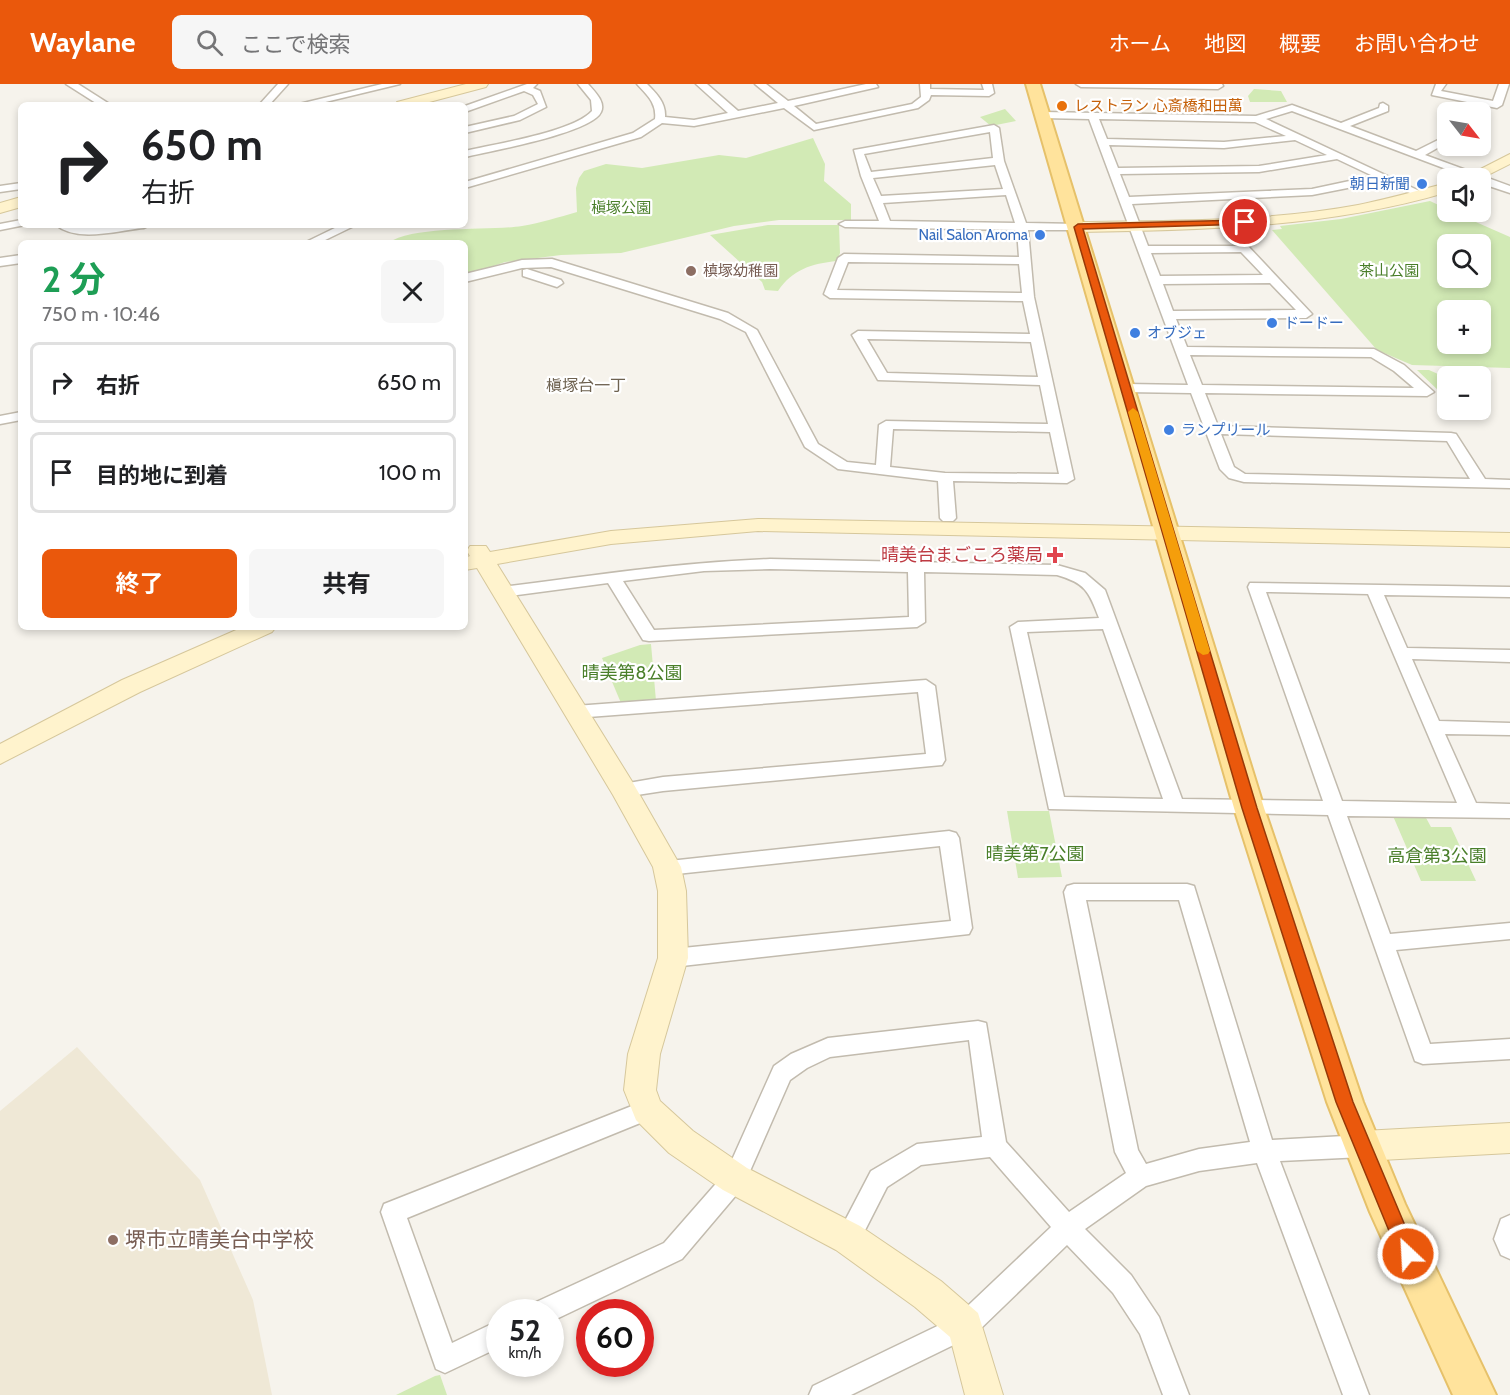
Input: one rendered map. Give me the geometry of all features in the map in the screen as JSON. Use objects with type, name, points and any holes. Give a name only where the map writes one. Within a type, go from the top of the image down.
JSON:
[{"type":"main road","points":[[1034,84],[1249,808],[1345,1102],[1394,1222],[1475,1395]]},
{"type":"street","points":[[71,84],[101,102]]},
{"type":"street","points":[[267,102],[284,84]]},
{"type":"street","points":[[344,84],[354,93]]},
{"type":"street","points":[[314,102],[395,84]]},
{"type":"street","points":[[413,102],[481,84]]},
{"type":"street","points":[[468,108],[538,84]]},
{"type":"street","points":[[468,153],[569,129],[585,123],[599,107],[598,101],[583,84]]},
{"type":"street","points":[[642,84],[655,96],[661,107],[660,120]]},
{"type":"street","points":[[701,84],[735,114]]},
{"type":"street","points":[[760,84],[783,105],[814,126],[915,106],[926,98],[926,88],[989,93],[987,84]]},
{"type":"street","points":[[820,84],[832,94]]},
{"type":"street","points":[[468,184],[637,135],[660,120],[693,123],[873,87],[871,84]]},
{"type":"street","points":[[1081,84],[1218,86],[1217,84]]},
{"type":"street","points":[[1441,84],[1435,93],[1497,105],[1504,84]]},
{"type":"street","points":[[468,129],[518,118],[543,105],[537,93],[523,88]]},
{"type":"street","points":[[1342,126],[1385,109],[1383,106]]},
{"type":"street","points":[[1043,115],[1257,119],[1292,108],[1450,168]]},
{"type":"street","points":[[1093,116],[1227,469],[1244,478],[1510,484]]},
{"type":"street","points":[[1257,119],[1423,195]]},
{"type":"street","points":[[691,131],[709,128]]},
{"type":"street","points":[[468,277],[522,264],[552,263],[724,315],[751,330],[812,447],[843,466],[945,477],[1067,479],[1028,297],[1022,227],[999,161],[994,128],[858,152],[886,225]]},
{"type":"street","points":[[1104,142],[1245,144],[1273,142],[1296,136]]},
{"type":"street","points":[[1417,155],[1437,144]]},
{"type":"street","points":[[1115,171],[1259,169],[1339,156]]},
{"type":"street","points":[[1491,170],[1510,159]]},
{"type":"street","points":[[866,176],[999,161]]},
{"type":"street","points":[[1125,201],[1312,192],[1384,177]]},
{"type":"street","points":[[0,183],[18,184]]},
{"type":"street","points":[[1491,183],[1510,190]]},
{"type":"street","points":[[0,189],[18,185]]},
{"type":"street","points":[[844,224],[1078,227],[1222,224],[1308,217],[1381,205],[1437,191]]},
{"type":"street","points":[[876,200],[1009,192]]},
{"type":"street","points":[[0,208],[18,203]]},
{"type":"street","points":[[0,227],[18,224]]},
{"type":"street","points":[[69,228],[73,230],[97,228]]},
{"type":"street","points":[[317,240],[343,228]]},
{"type":"street","points":[[1143,250],[1244,248],[1306,314],[1170,315]]},
{"type":"street","points":[[1024,261],[844,258],[830,294],[1028,297]]},
{"type":"street","points":[[0,262],[18,259]]},
{"type":"street","points":[[527,273],[557,283]]},
{"type":"street","points":[[1155,280],[1273,279]]},
{"type":"street","points":[[1037,338],[858,335],[883,377],[1045,381]]},
{"type":"street","points":[[1126,388],[1426,393],[1406,373],[1374,353],[1184,351]]},
{"type":"street","points":[[0,420],[18,417]]},
{"type":"street","points":[[883,471],[886,425],[1056,428]]},
{"type":"street","points":[[1212,430],[1451,437],[1480,483]]},
{"type":"street","points":[[945,477],[948,518]]},
{"type":"street","points":[[473,557],[567,533],[679,521],[772,515],[948,518],[1510,540]]},
{"type":"street","points":[[473,557],[586,540],[696,528],[758,525],[1510,528]]},
{"type":"street","points":[[473,557],[502,592],[624,790],[667,867],[672,891],[672,958],[644,1054],[640,1090],[647,1110],[681,1142],[735,1179],[848,1238],[928,1294],[965,1326],[984,1395]]},
{"type":"street","points":[[502,592],[715,565],[1057,570],[1079,576],[1097,590],[1107,623],[1175,805]]},
{"type":"street","points":[[612,577],[649,636],[917,622],[916,567]]},
{"type":"street","points":[[1510,592],[1256,587],[1423,1054],[1510,1049]]},
{"type":"street","points":[[1374,590],[1469,810]]},
{"type":"street","points":[[1107,623],[1018,627],[1056,804],[1510,811]]},
{"type":"street","points":[[0,740],[172,652],[227,630]]},
{"type":"street","points":[[0,755],[131,686],[257,630]]},
{"type":"street","points":[[1401,654],[1510,656]]},
{"type":"street","points":[[575,712],[926,686],[936,760],[663,784],[624,790]]},
{"type":"street","points":[[1434,727],[1510,729]]},
{"type":"street","points":[[667,867],[949,838],[962,928],[672,958]]},
{"type":"street","points":[[1140,1177],[1127,1152],[1074,892],[1187,892],[1264,1151],[1356,1395]]},
{"type":"street","points":[[1383,943],[1510,931]]},
{"type":"street","points":[[564,1302],[673,1251],[735,1179],[782,1073],[798,1061],[828,1048],[978,1030],[995,1146],[1067,1228],[1122,1284],[1150,1326],[1176,1395]]},
{"type":"street","points":[[486,1341],[445,1360],[393,1212],[647,1110]]},
{"type":"street","points":[[822,1395],[965,1326],[1067,1228],[1140,1177],[1199,1160],[1264,1151],[1510,1138]]},
{"type":"street","points":[[848,1238],[879,1179],[917,1155],[995,1146]]},
{"type":"street","points":[[1510,1227],[1506,1239],[1510,1247]]},
{"type":"shaded area","name":"堺市立晴美台中学校","points":[[77,1047],[200,1180],[253,1300],[272,1395],[0,1395],[0,1111]]},
{"type":"green space","points":[[1254,89],[1281,91],[1287,102],[1250,102],[1248,96]]},
{"type":"green space","points":[[1005,109],[1016,121],[991,126],[980,117]]},
{"type":"green space","name":"槇塚公園","points":[[813,138],[825,164],[824,181],[851,204],[851,220],[779,220],[734,226],[621,253],[561,255],[505,262],[468,275],[468,240],[394,240],[415,233],[433,231],[522,226],[577,212],[576,188],[579,178],[584,171],[606,164],[642,168],[719,155],[746,158]]},
{"type":"green space","name":"茶山公園","points":[[1430,201],[1437,204],[1437,222],[1476,222],[1510,237],[1510,368],[1412,365],[1377,350],[1272,230],[1282,229],[1280,226],[1341,219]]},
{"type":"green space","points":[[768,225],[839,225],[840,253],[837,261],[803,269],[790,277],[778,291],[765,290],[762,282],[710,235]]},
{"type":"green space","points":[[1417,370],[1429,370],[1437,374],[1437,389]]},
{"type":"green space","name":"晴美第8公園","points":[[651,644],[656,701],[621,703],[602,658],[640,645]]},
{"type":"green space","name":"晴美第7公園","points":[[1007,811],[1049,811],[1062,877],[1018,878]]},
{"type":"green space","name":"高倉第3公園","points":[[1393,816],[1425,816],[1431,827],[1451,827],[1476,881],[1421,881]]},
{"type":"green space","points":[[440,1375],[447,1395],[396,1395],[435,1376]]},
{"type":"slow traffic","points":[[1133,412],[1203,651]]},
{"type":"place","name":"レストラン 心斎橋和田萬","points":[[1062,106]]},
{"type":"place","name":"朝日新聞","points":[[1422,184]]},
{"type":"place","name":"Nail Salon Aroma","points":[[1040,235]]},
{"type":"place","name":"槙塚幼稚園","points":[[691,271]]},
{"type":"place","name":"ドードー","points":[[1272,323]]},
{"type":"place","name":"オブジェ","points":[[1135,333]]},
{"type":"place","name":"ランプリール","points":[[1169,430]]},
{"type":"place","name":"晴美台まごころ薬局","points":[[1055,555]]},
{"type":"place","name":"堺市立晴美台中学校","points":[[113,1240]]},
{"type":"district","name":"槇塚台一丁","points":[[586,385]]},
{"type":"route","points":[[1245,222],[1078,227],[1249,808],[1345,1102],[1408,1254]]}]
